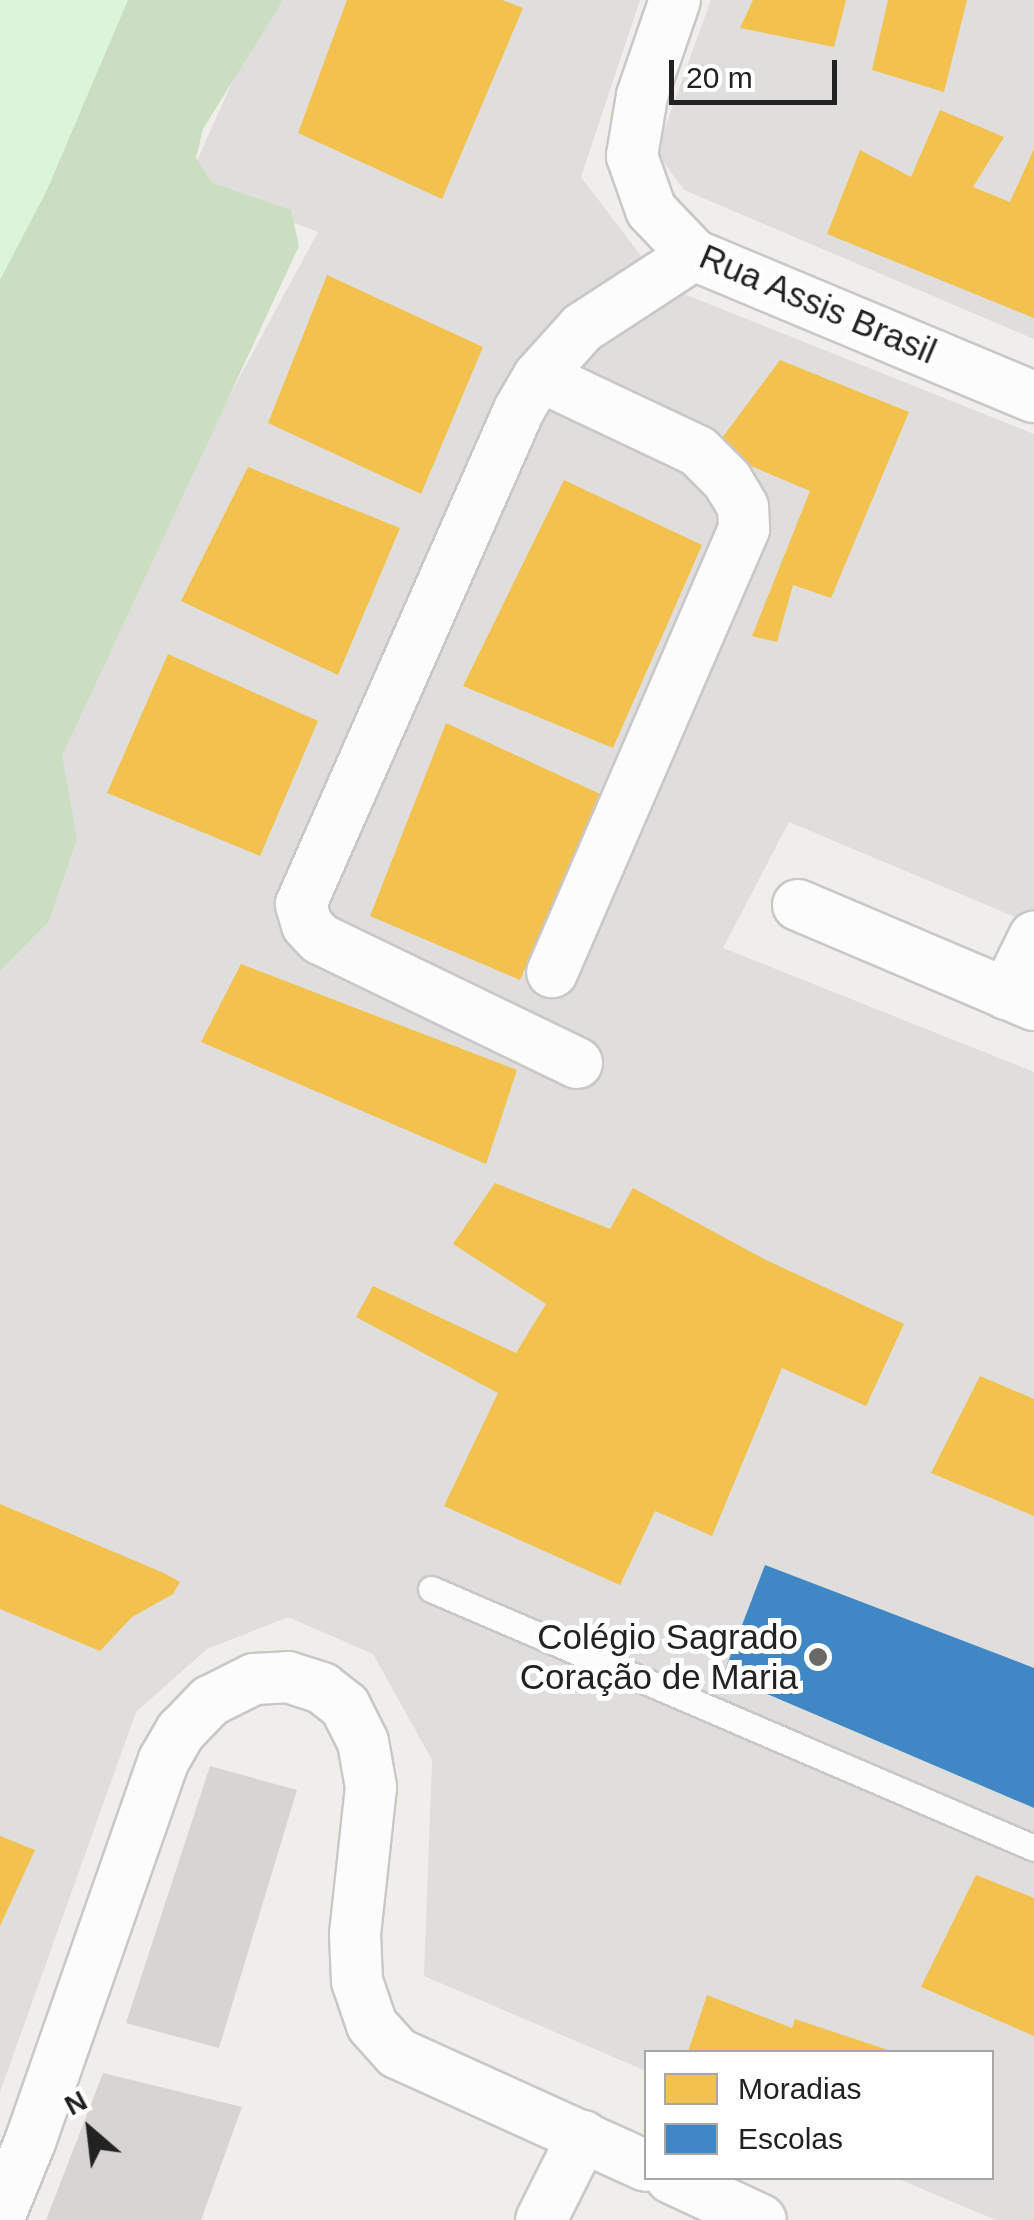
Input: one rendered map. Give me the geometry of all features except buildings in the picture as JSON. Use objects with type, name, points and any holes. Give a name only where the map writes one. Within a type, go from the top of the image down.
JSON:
[{"type":"street","name":"Rua Assis Brasil","points":[[675,0],[642,96],[632,156],[650,210],[694,255],[1034,396]]},
{"type":"street","points":[[577,1063],[320,938],[307,925],[302,904],[519,410],[539,376],[582,328],[694,255]]},
{"type":"street","points":[[539,376],[698,451],[727,480],[744,506],[744,529],[552,972]]},
{"type":"street","points":[[798,905],[1020,1000],[1034,937]]},
{"type":"street","points":[[0,2214],[30,2142],[164,1760],[181,1731],[210,1701],[254,1679],[288,1676],[322,1688],[345,1706],[363,1742],[372,1787],[356,1950],[357,1982],[372,2024],[397,2053],[644,2165]]},
{"type":"street","points":[[541,2220],[583,2136]]},
{"type":"street","points":[[675,2180],[761,2220]]},
{"type":"lane","points":[[431,1589],[1034,1848]]},
{"type":"shaded area","points":[[269,0],[640,0],[581,177],[664,286],[1034,434],[1034,925],[789,822],[723,948],[1034,1072],[1034,2220],[996,2220],[901,2180],[994,2180],[994,2050],[644,2050],[644,2070],[424,1976],[432,1760],[373,1654],[288,1617],[207,1649],[136,1712],[0,2092],[0,820],[318,232],[187,183]]},
{"type":"shaded area","points":[[711,0],[1034,0],[1034,339],[684,190],[656,152]]},
{"type":"green space","points":[[0,0],[283,0],[203,129],[196,158],[212,183],[291,210],[299,246],[62,756],[77,838],[49,921],[0,971]]},
{"type":"green space","points":[[0,0],[128,0],[47,190],[0,280]]},
{"type":"place","name":"Colégio Sagrado Coração de Maria","points":[[818,1657]]}]
